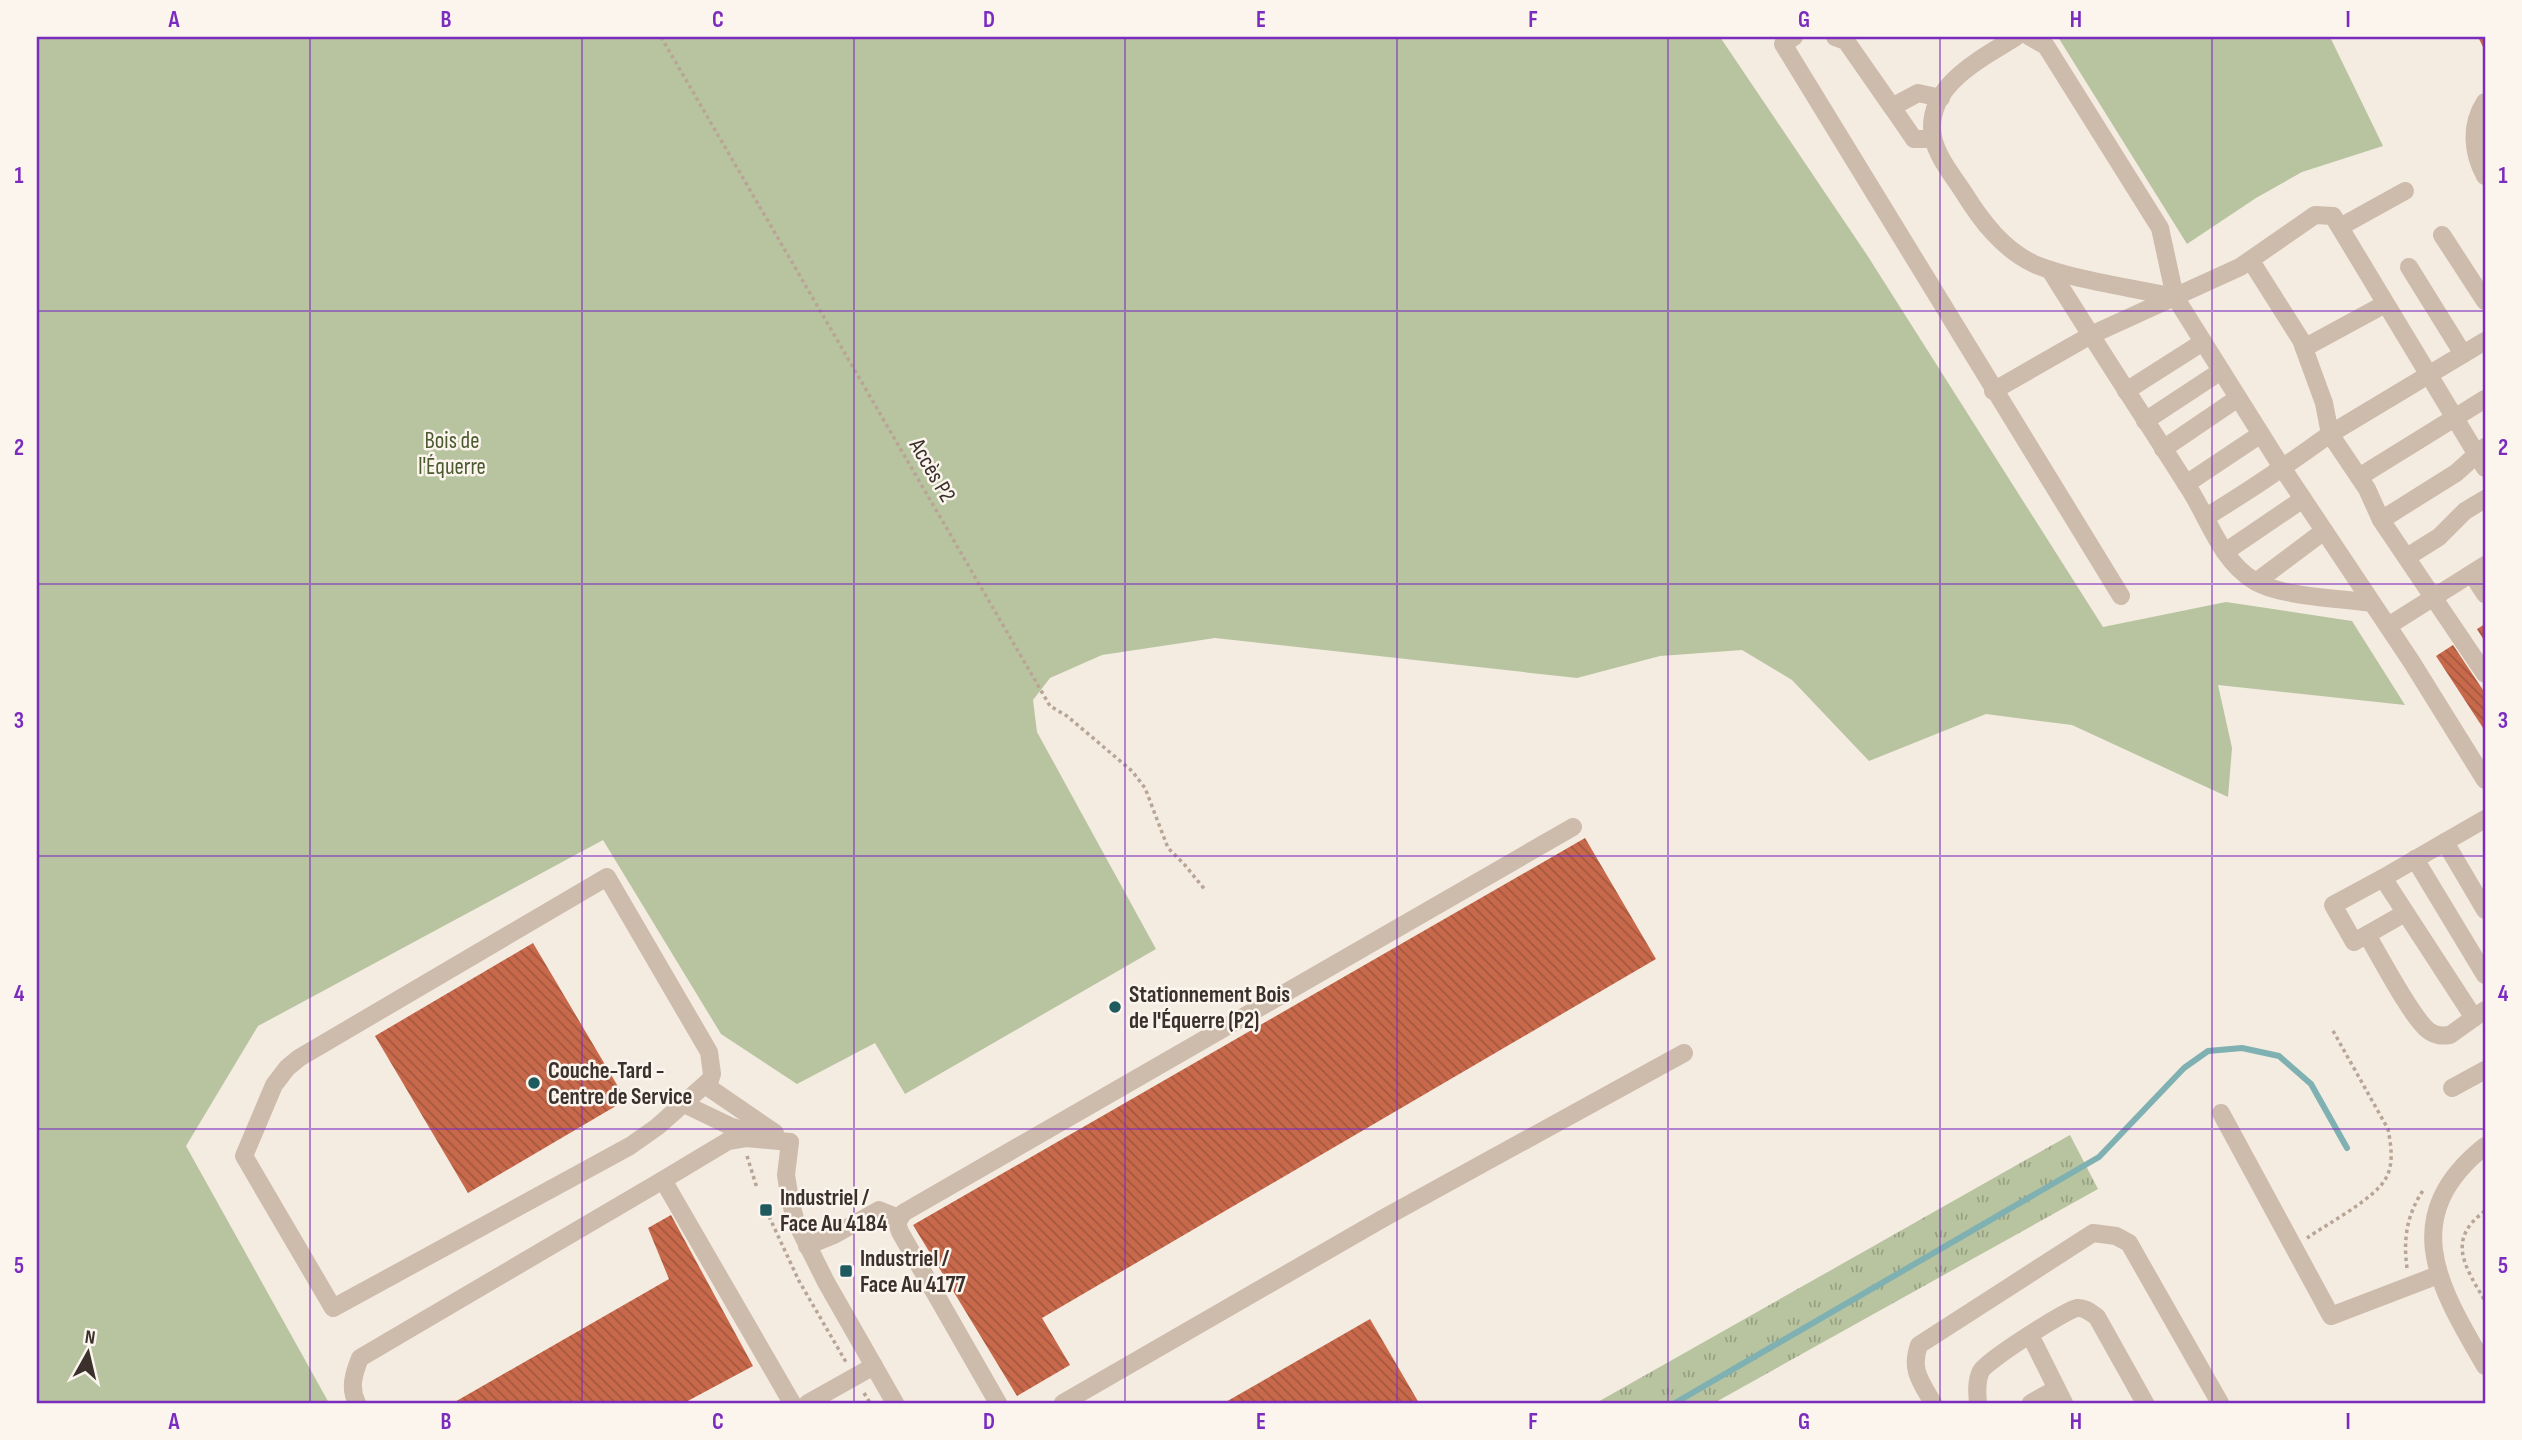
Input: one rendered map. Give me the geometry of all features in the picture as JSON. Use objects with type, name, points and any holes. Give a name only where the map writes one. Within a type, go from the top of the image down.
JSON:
[{"type":"street","points":[[1794,37],[1783,44],[1993,391],[2121,596]]},
{"type":"street","points":[[1835,37],[1846,41],[1914,139],[1933,139]]},
{"type":"street","points":[[2016,37],[1962,72],[1945,90],[1934,115],[1933,139],[1938,152],[1992,232],[2018,254],[2050,270],[2175,297]]},
{"type":"street","points":[[2029,37],[2046,46],[2160,228],[2175,297],[2281,467],[2388,626],[2485,779]]},
{"type":"street","points":[[1892,107],[1918,93],[1941,98]]},
{"type":"street","points":[[2485,102],[2478,115],[2474,140],[2485,176]]},
{"type":"street","points":[[2340,227],[2405,191]]},
{"type":"street","points":[[1993,391],[2091,335],[2251,261],[2315,215],[2333,216],[2455,419],[2482,456],[2381,520]]},
{"type":"street","points":[[2442,235],[2485,302]]},
{"type":"street","points":[[2251,261],[2304,348],[2324,403],[2330,434],[2359,477],[2381,520],[2485,674]]},
{"type":"street","points":[[2409,267],[2463,354]]},
{"type":"street","points":[[2050,270],[2186,484],[2225,552],[2241,571],[2272,589],[2372,603]]},
{"type":"street","points":[[2304,348],[2385,303]]},
{"type":"street","points":[[2206,517],[2268,479],[2330,434],[2485,341]]},
{"type":"street","points":[[2126,391],[2203,342]]},
{"type":"street","points":[[2145,421],[2221,370]]},
{"type":"street","points":[[2163,449],[2238,398]]},
{"type":"street","points":[[2359,477],[2485,399]]},
{"type":"street","points":[[2186,484],[2261,434]]},
{"type":"street","points":[[2225,552],[2303,499]]},
{"type":"street","points":[[2407,557],[2440,537],[2465,511],[2485,499]]},
{"type":"street","points":[[2256,582],[2324,531]]},
{"type":"street","points":[[2388,626],[2478,570],[2485,594]]},
{"type":"street","points":[[2405,913],[2354,942],[2333,905],[2445,842],[2483,826]]},
{"type":"street","points":[[899,1218],[924,1201],[1573,827]]},
{"type":"street","points":[[2445,842],[2485,910]]},
{"type":"street","points":[[2415,859],[2485,975]]},
{"type":"street","points":[[607,877],[709,1052],[712,1074],[705,1086],[684,1104],[629,1146],[333,1308],[244,1156],[274,1085],[299,1058],[607,877]]},
{"type":"street","points":[[2367,934],[2416,1016],[2432,1034],[2450,1035],[2479,1014],[2405,913],[2383,878]]},
{"type":"street","points":[[1063,1403],[1382,1219],[1684,1054]]},
{"type":"street","points":[[2452,1088],[2485,1070]]},
{"type":"street","points":[[705,1086],[790,1142]]},
{"type":"street","points":[[684,1104],[732,1127],[790,1142]]},
{"type":"street","points":[[2221,1113],[2331,1316],[2438,1275]]},
{"type":"street","points":[[357,1403],[352,1390],[360,1358],[729,1141],[746,1138],[790,1142]]},
{"type":"street","points":[[790,1142],[786,1162],[787,1188],[796,1222],[895,1403]]},
{"type":"street","points":[[2485,1146],[2455,1176],[2445,1191],[2433,1233],[2438,1275],[2449,1302],[2485,1366]]},
{"type":"street","points":[[663,1180],[792,1403]]},
{"type":"street","points":[[807,1246],[834,1235],[879,1210],[899,1218]]},
{"type":"street","points":[[899,1218],[900,1232],[998,1403]]},
{"type":"street","points":[[1933,1403],[1917,1375],[1914,1359],[1919,1345],[2093,1233],[2116,1236],[2129,1243],[2220,1403]]},
{"type":"street","points":[[1979,1403],[1978,1381],[1982,1368],[2076,1308],[2086,1310],[2097,1317],[2145,1403]]},
{"type":"street","points":[[2030,1335],[2060,1396],[2031,1403]]},
{"type":"street","points":[[808,1403],[874,1366]]},
{"type":"path","name":"Accès P2","points":[[661,37],[1051,706],[1067,716],[1132,771],[1145,788],[1168,848],[1206,891]]},
{"type":"path","points":[[2293,1247],[2377,1191],[2387,1177],[2390,1164],[2388,1129],[2332,1029]]},
{"type":"path","points":[[749,1164],[757,1188]]},
{"type":"path","points":[[2408,1270],[2405,1251],[2408,1220],[2423,1189]]},
{"type":"path","points":[[765,1210],[799,1281],[870,1403]]},
{"type":"path","points":[[2485,1212],[2471,1222],[2463,1242],[2463,1261],[2485,1301]]},
{"type":"green space","name":"Bois de l'Équerre","points":[[37,37],[1720,37],[1867,255],[2103,627],[2226,602],[2352,621],[2405,705],[2218,685],[2232,748],[2228,797],[2072,725],[1986,714],[1869,761],[1792,680],[1742,650],[1660,656],[1577,678],[1215,638],[1102,655],[1050,678],[1033,700],[1037,732],[1156,949],[905,1094],[875,1043],[797,1084],[721,1034],[603,840],[258,1026],[186,1146],[329,1403],[37,1403]]},
{"type":"green space","points":[[2058,37],[2330,37],[2383,146],[2302,172],[2256,198],[2187,244]]},
{"type":"green space","points":[[2070,1135],[2098,1189],[1714,1403],[1596,1403]]},
{"type":"building","points":[[2478,37],[2485,37],[2485,51]]},
{"type":"building","points":[[2485,624],[2485,642],[2477,629]]},
{"type":"building","points":[[2453,645],[2485,693],[2485,731],[2436,656]]},
{"type":"building","points":[[1585,838],[1656,959],[1042,1318],[1070,1365],[1017,1396],[913,1225]]},
{"type":"building","points":[[533,943],[626,1100],[468,1193],[375,1036]]},
{"type":"building","points":[[671,1215],[753,1366],[684,1403],[453,1403],[669,1279],[648,1228]]},
{"type":"building","points":[[1370,1319],[1419,1403],[1224,1403]]},
{"type":"waterway","points":[[1675,1403],[2099,1157],[2184,1068],[2208,1051],[2242,1048],[2279,1056],[2311,1084],[2347,1148]]},
{"type":"place","name":"Stationnement Bois de l'Équerre (P2)","points":[[1115,1007]]},
{"type":"place","name":"Couche-Tard - Centre de Service","points":[[534,1083]]},
{"type":"place","name":"Industriel / Face Au 4184","points":[[766,1210]]},
{"type":"place","name":"Industriel / Face Au 4177","points":[[846,1271]]}]
